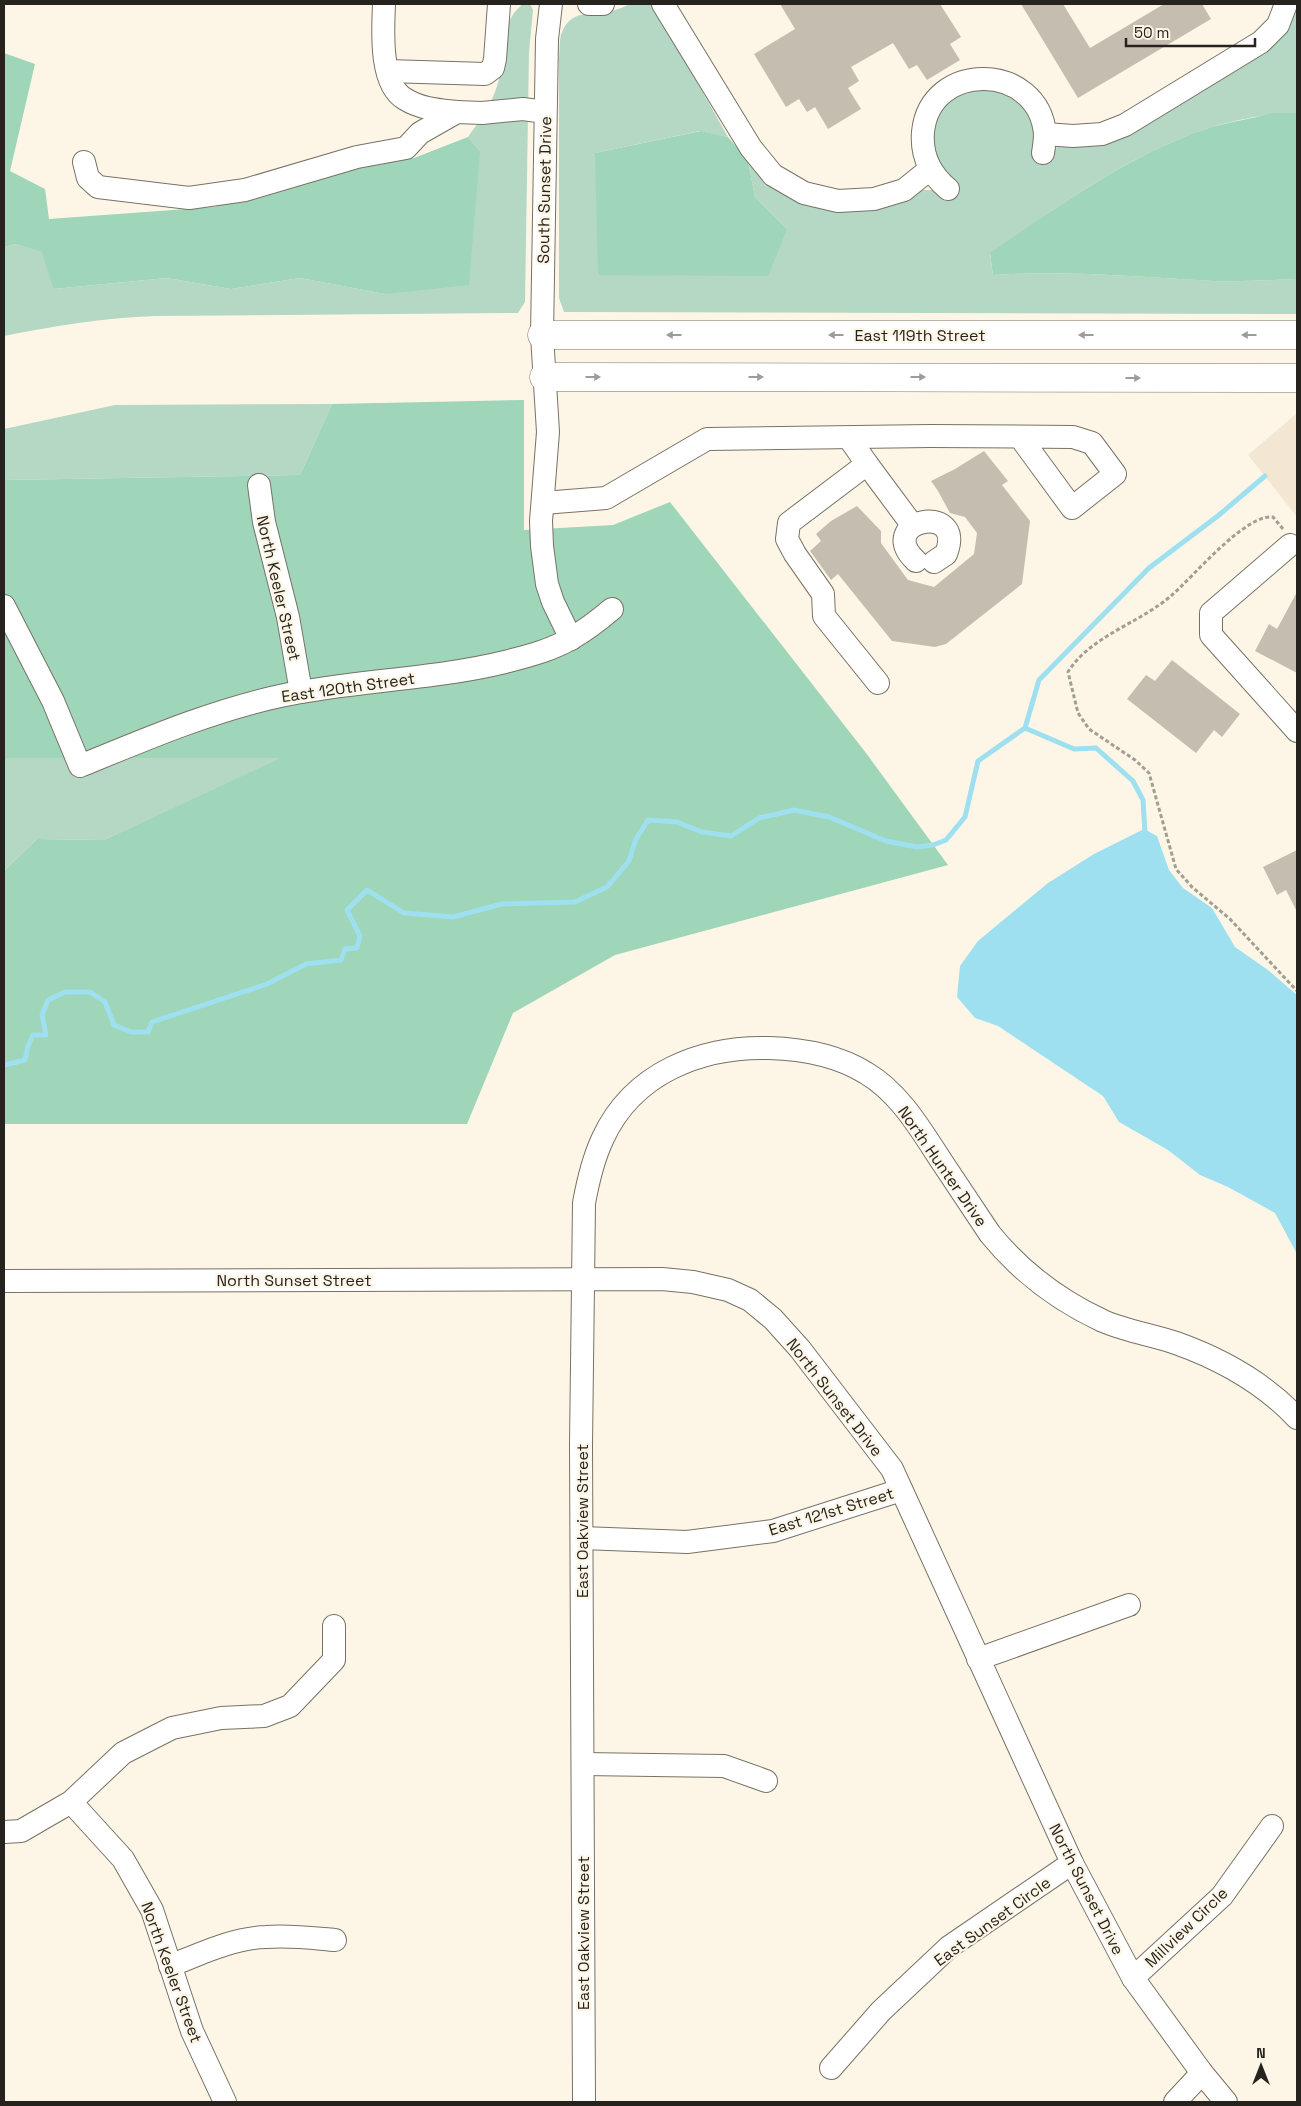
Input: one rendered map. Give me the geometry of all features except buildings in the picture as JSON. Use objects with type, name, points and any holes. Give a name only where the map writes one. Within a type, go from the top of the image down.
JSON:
[{"type":"main road","name":"East 119th Street","points":[[542,335],[1297,335]]},
{"type":"main road","points":[[544,377],[1297,378]]},
{"type":"street","points":[[384,4],[383,55],[392,85],[403,99],[426,108],[457,112],[482,113],[523,109],[545,112]]},
{"type":"street","points":[[388,71],[485,74],[493,68],[495,59],[499,4]]},
{"type":"street","name":"South Sunset Drive","points":[[551,4],[546,39],[542,335],[548,432],[542,546],[547,584],[553,602],[571,639]]},
{"type":"street","points":[[589,4],[603,4]]},
{"type":"street","points":[[663,4],[751,148],[773,175],[804,193],[838,201],[874,199],[904,190],[930,169]]},
{"type":"street","points":[[948,189],[930,169],[926,162],[922,144],[924,123],[933,103],[948,88],[968,80],[989,78],[1010,84],[1027,96],[1040,113],[1044,144],[1073,136],[1102,134],[1125,125],[1261,42],[1278,25],[1286,4]]},
{"type":"street","points":[[84,162],[88,178],[98,187],[189,198],[244,190],[357,157],[406,148],[420,134],[457,112]]},
{"type":"street","points":[[543,503],[606,498],[708,439],[930,436],[1020,437]]},
{"type":"street","points":[[849,438],[913,526]]},
{"type":"street","points":[[867,464],[789,523],[787,539],[795,554],[823,594],[824,616],[878,683]]},
{"type":"street","name":"North Keeler Street","points":[[259,485],[267,537],[288,617],[301,692]]},
{"type":"street","points":[[930,520],[937,522],[947,533],[948,547],[946,554],[925,562],[910,555],[905,542],[913,526],[922,521],[930,520]]},
{"type":"street","points":[[1287,538],[1211,613],[1212,635],[1297,731]]},
{"type":"street","name":"East 120th Street","points":[[4,606],[53,701],[80,766],[194,720],[253,702],[301,692],[418,678],[479,668],[545,650],[571,639],[612,609]]},
{"type":"street","name":"North Hunter Drive","points":[[584,1279],[584,1203],[591,1170],[603,1138],[617,1114],[634,1094],[644,1084],[670,1068],[696,1056],[747,1048],[797,1049],[843,1061],[867,1074],[885,1088],[920,1128],[990,1234],[1003,1250],[1046,1288],[1065,1301],[1105,1321],[1175,1343],[1230,1366],[1264,1388],[1297,1418]]},
{"type":"street","name":"North Sunset Street","points":[[4,1281],[584,1279]]},
{"type":"street","name":"North Sunset Drive","points":[[584,1279],[662,1279],[693,1282],[728,1290],[750,1300],[773,1319],[800,1350],[892,1469],[1072,1863],[1133,1978],[1202,2073],[1226,2102]]},
{"type":"street","name":"East Oakview Street","points":[[584,1279],[582,1538],[584,2102]]},
{"type":"street","name":"East 121st Street","points":[[582,1538],[687,1542],[773,1531],[901,1490]]},
{"type":"street","points":[[978,1658],[1129,1605]]},
{"type":"street","points":[[4,1832],[21,1831],[72,1802],[123,1753],[172,1728],[220,1718],[264,1716],[290,1706],[334,1660],[334,1626]]},
{"type":"street","points":[[583,1764],[724,1766],[766,1781]]},
{"type":"street","name":"North Keeler Street","points":[[72,1802],[123,1859],[152,1910],[192,2031],[225,2102]]},
{"type":"street","name":"Millview Circle","points":[[1133,1978],[1222,1896],[1272,1826]]},
{"type":"street","name":"East Sunset Circle","points":[[831,2068],[880,2011],[949,1947],[1072,1863]]},
{"type":"street","points":[[170,1966],[216,1948],[264,1936],[299,1936],[335,1940]]},
{"type":"street","points":[[1175,2102],[1202,2073]]},
{"type":"path","points":[[1287,538],[1273,517],[1264,516],[1256,520],[1224,544],[1171,597],[1103,639],[1075,661],[1068,672],[1078,713],[1090,729],[1135,760],[1149,773],[1176,869],[1192,887],[1230,918],[1297,991]]},
{"type":"shaded area","points":[[1297,413],[1297,517],[1248,455]]},
{"type":"green space","points":[[523,4],[530,4],[533,10],[529,52],[525,302],[518,313],[155,316],[79,323],[4,336],[4,247],[15,244],[43,252],[53,289],[167,278],[231,289],[300,278],[385,294],[480,151],[468,137],[482,118],[493,98],[498,83],[509,21]]},
{"type":"green space","points":[[630,4],[653,4],[728,137],[700,131],[595,153],[787,229],[755,197],[748,161],[807,203],[917,190],[933,190],[939,169],[932,144],[937,118],[944,106],[954,97],[967,90],[994,89],[1020,101],[1051,153],[1057,147],[1269,47],[1289,29],[1297,4],[1297,113],[1254,117],[1213,127],[1173,142],[1134,160],[1097,182],[1060,205],[990,254],[993,275],[1048,273],[1224,281],[1297,279],[1297,314],[564,312],[559,298],[560,38],[564,28],[576,16],[603,13]]},
{"type":"green space","points":[[4,53],[35,64],[10,171],[45,189],[49,219],[214,207],[356,163],[414,158],[468,137],[480,151],[469,285],[385,294],[300,278],[231,289],[167,278],[53,289],[42,252],[15,244],[4,247]]},
{"type":"green space","points":[[1273,113],[1297,113],[1297,279],[1224,281],[1048,273],[993,275],[990,253],[1067,201],[1122,167],[1149,153],[1206,129]]},
{"type":"green space","points":[[701,131],[728,137],[748,161],[755,197],[787,229],[768,276],[598,275],[595,153]]},
{"type":"green space","points":[[524,400],[524,530],[613,525],[670,502],[866,753],[948,865],[615,955],[513,1013],[467,1124],[4,1124],[4,871],[37,839],[104,840],[281,758],[4,758],[4,480],[300,475],[332,404]]},
{"type":"green space","points":[[332,404],[300,475],[4,480],[4,429],[115,405]]},
{"type":"green space","points":[[4,758],[282,758],[104,840],[37,839],[4,871]]},
{"type":"water","points":[[1144,829],[1157,836],[1169,870],[1183,888],[1212,908],[1235,947],[1268,970],[1297,995],[1297,1254],[1275,1213],[1228,1187],[1200,1175],[1168,1150],[1119,1122],[1103,1096],[998,1026],[975,1018],[957,997],[960,966],[978,941],[1048,883],[1094,854]]},
{"type":"waterway","points":[[4,1065],[25,1060],[33,1035],[46,1035],[42,1015],[48,1000],[65,992],[90,992],[105,1002],[114,1025],[131,1032],[148,1032],[152,1022],[267,984],[306,964],[341,960],[345,949],[357,948],[360,936],[347,910],[367,890],[404,913],[453,917],[502,904],[575,902],[607,887],[629,861],[636,839],[648,820],[677,822],[702,832],[731,836],[759,818],[794,810],[829,817],[886,841],[917,847],[933,845],[946,840],[965,817],[978,761],[1025,728],[1039,680],[1149,568],[1219,515],[1265,476]]},
{"type":"waterway","points":[[1025,728],[1074,749],[1096,748],[1133,781],[1143,800],[1145,833]]}]
